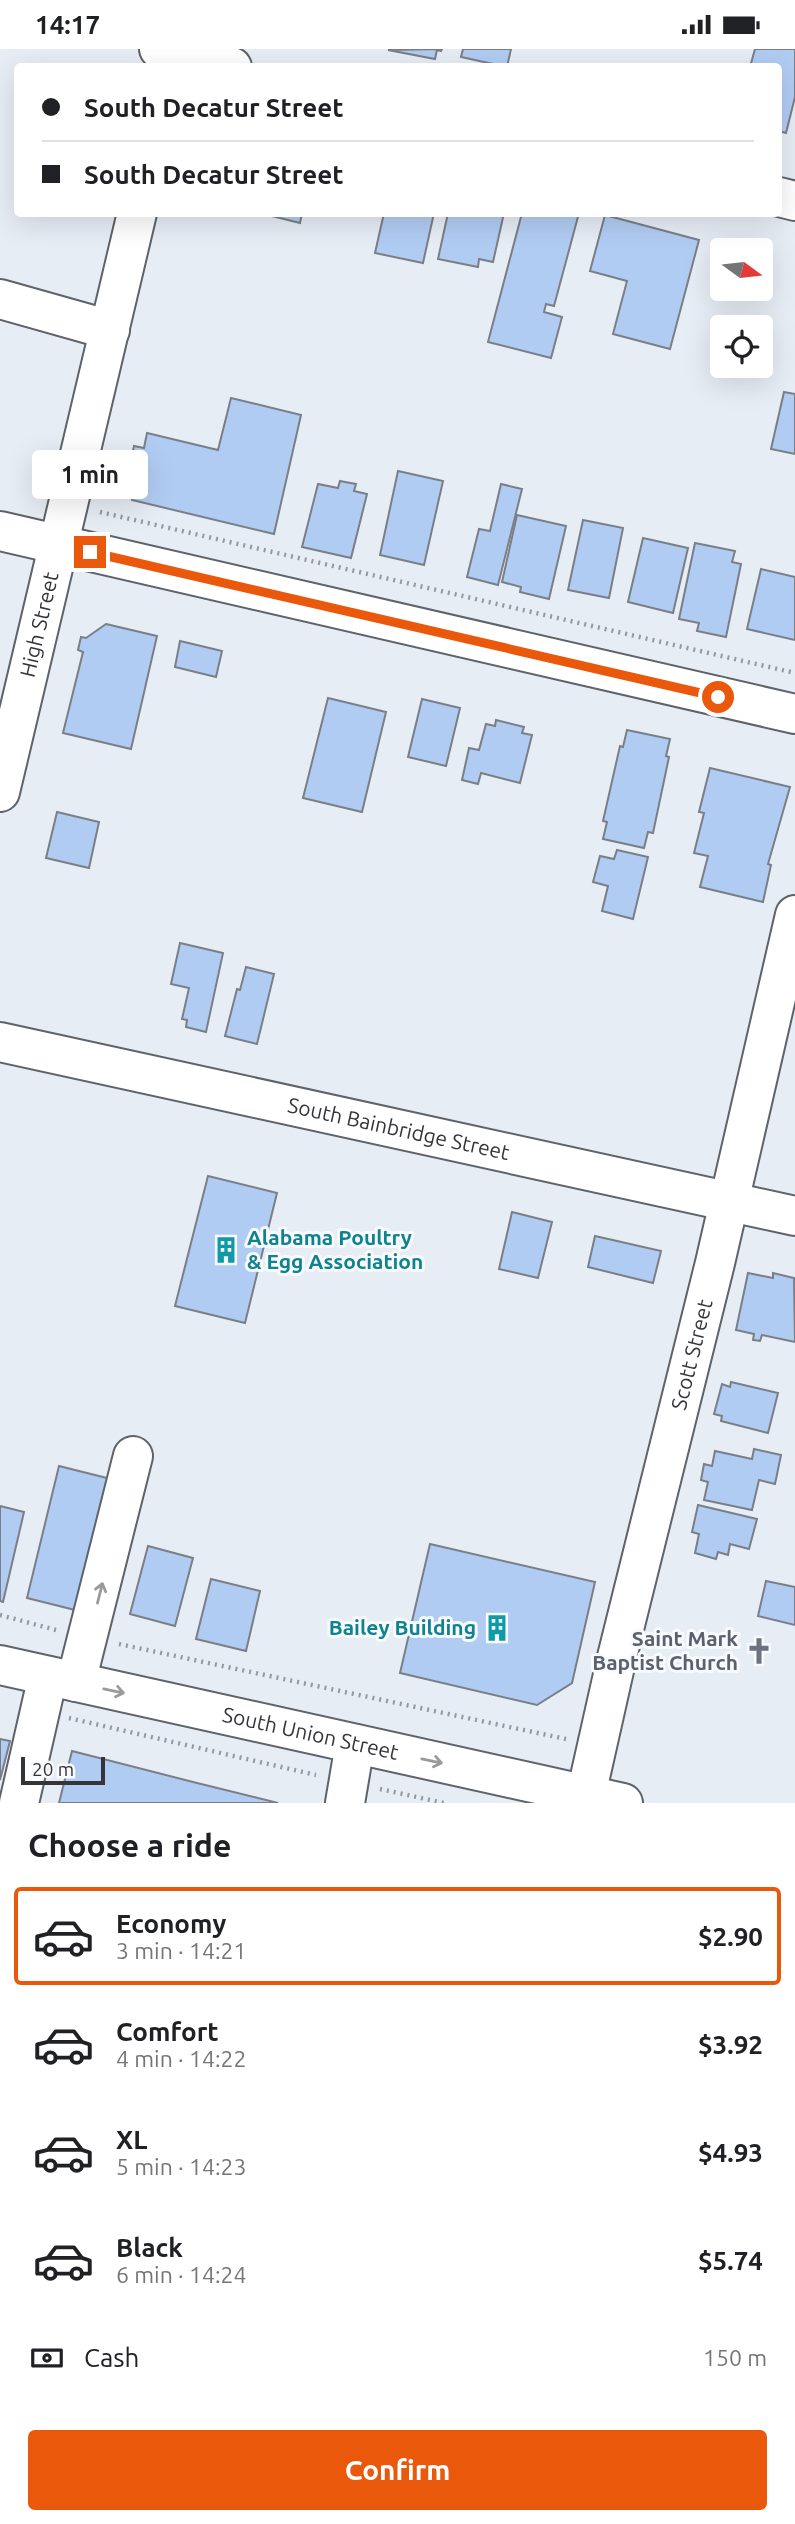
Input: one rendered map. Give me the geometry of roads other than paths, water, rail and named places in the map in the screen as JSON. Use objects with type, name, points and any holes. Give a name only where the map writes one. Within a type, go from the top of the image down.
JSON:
[{"type":"main road","points":[[171,54],[213,63]]},
{"type":"main road","name":"High Street","points":[[0,792],[136,217]]},
{"type":"main road","points":[[0,299],[110,330]]},
{"type":"main road","points":[[0,531],[795,714]]},
{"type":"main road","name":"Scott Street","points":[[602,1800],[598,1745],[617,1657],[712,1276],[795,915]]},
{"type":"main road","name":"South Bainbridge Street","points":[[0,1042],[795,1216]]},
{"type":"main road","points":[[19,1803],[55,1690],[89,1637],[133,1457]]},
{"type":"main road","name":"South Union Street","points":[[0,1665],[55,1690],[355,1744],[602,1800]]},
{"type":"main road","points":[[346,1793],[355,1744]]},
{"type":"place","name":"Alabama Poultry & Egg Association","points":[[226,1250]]},
{"type":"place","name":"Bailey Building","points":[[497,1628]]},
{"type":"place","name":"Saint Mark Baptist Church","points":[[759,1651]]}]
